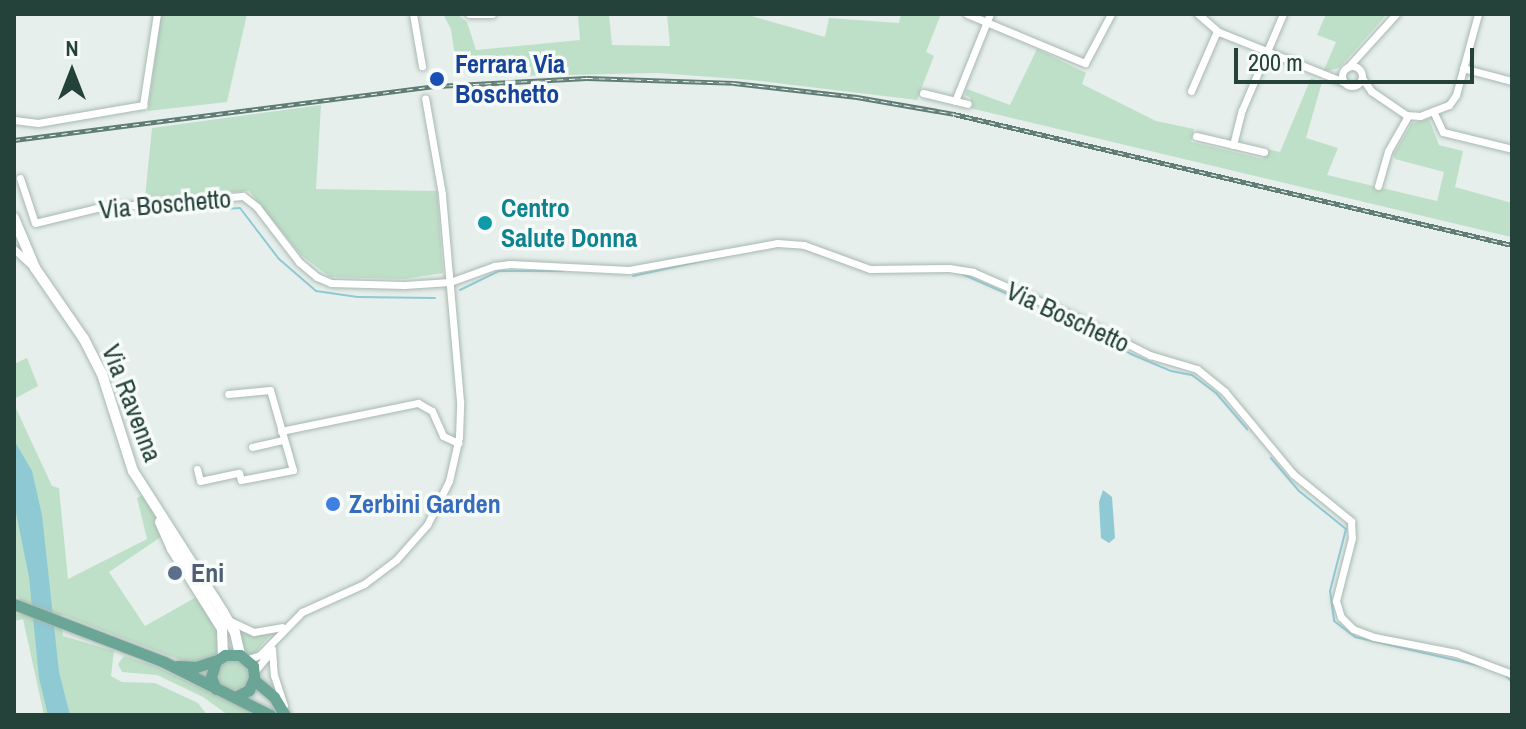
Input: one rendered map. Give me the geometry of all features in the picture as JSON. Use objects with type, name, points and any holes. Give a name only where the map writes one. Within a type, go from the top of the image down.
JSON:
[{"type":"main road","name":"Via Ravenna","points":[[14,218],[35,268],[96,361],[127,457],[222,629],[219,659],[211,677],[217,690]]},
{"type":"main road","name":"Via Ravenna","points":[[173,542],[227,620],[254,676],[286,715]]},
{"type":"main road","points":[[17,606],[164,662],[270,715]]},
{"type":"main road","points":[[164,662],[188,668],[219,659],[244,657]]},
{"type":"main road","points":[[235,697],[249,690],[254,676]]},
{"type":"street","points":[[14,120],[38,123],[143,105],[157,14]]},
{"type":"street","points":[[413,14],[422,66]]},
{"type":"street","points":[[469,14],[492,14]]},
{"type":"street","points":[[967,14],[989,18],[1085,63],[1111,14]]},
{"type":"street","points":[[1198,14],[1217,31],[1324,77],[1371,91],[1408,116],[1433,111],[1453,102],[1478,14]]},
{"type":"street","points":[[1233,145],[1242,110],[1283,14]]},
{"type":"street","points":[[1324,77],[1345,70],[1396,14]]},
{"type":"street","points":[[955,101],[989,18]]},
{"type":"street","points":[[1191,91],[1217,31]]},
{"type":"street","points":[[1353,86],[1361,74],[1364,49]]},
{"type":"street","points":[[1463,68],[1512,81]]},
{"type":"street","points":[[1345,70],[1361,74],[1371,91]]},
{"type":"street","points":[[1344,82],[1345,70]]},
{"type":"street","points":[[923,93],[968,104]]},
{"type":"street","points":[[244,657],[260,655],[288,624],[312,607],[370,580],[408,549],[439,504],[458,443],[460,411],[442,194],[425,98]]},
{"type":"street","points":[[1433,111],[1443,132],[1512,149]]},
{"type":"street","points":[[1378,186],[1388,151],[1408,116]]},
{"type":"street","points":[[1196,136],[1264,152]]},
{"type":"street","name":"Via Boschetto","points":[[20,178],[35,223],[97,208],[239,196],[254,203],[293,255],[326,282],[404,285],[450,282],[501,265],[629,270],[777,243],[804,245],[863,268],[949,268],[973,272],[1071,315],[1150,355],[1197,369],[1225,392],[1293,474],[1351,521],[1352,538],[1336,601],[1341,617],[1353,629],[1456,653],[1512,674]]},
{"type":"street","name":"Via Ravenna","points":[[14,249],[35,268]]},
{"type":"street","points":[[14,262],[22,258]]},
{"type":"street","points":[[197,469],[200,481],[239,473],[241,480],[293,470],[270,390],[228,394]]},
{"type":"street","points":[[281,431],[418,403],[434,414],[443,436],[458,443]]},
{"type":"street","points":[[252,447],[283,440]]},
{"type":"street","points":[[227,620],[254,632],[270,631],[288,624]]},
{"type":"street","points":[[254,676],[272,649],[277,635]]},
{"type":"street","points":[[272,649],[274,675],[286,715]]},
{"type":"green space","points":[[161,14],[247,14],[227,102],[148,111]]},
{"type":"green space","points":[[457,14],[467,22],[476,50],[580,40],[578,16],[594,14],[609,14],[612,45],[670,46],[667,14],[745,14],[825,37],[829,18],[899,23],[901,14],[941,14],[926,52],[934,56],[917,100],[751,80],[658,73],[478,77],[477,70],[457,71],[451,29],[444,16]]},
{"type":"green space","points":[[1326,14],[1387,14],[1339,68],[1323,72],[1336,42],[1317,35]]},
{"type":"green space","points":[[1037,49],[1086,73],[1082,84],[1156,121],[1194,129],[1191,142],[1263,159],[1266,149],[1280,152],[1311,78],[1322,82],[1306,138],[1338,148],[1327,175],[1437,201],[1444,172],[1395,159],[1393,155],[1412,123],[1429,119],[1439,145],[1463,151],[1455,187],[1512,203],[1511,237],[970,108],[971,98],[965,95],[967,89],[1010,105]]},
{"type":"green space","points":[[321,105],[316,189],[437,191],[443,273],[404,279],[330,277],[301,255],[249,191],[145,197],[152,128]]},
{"type":"green space","points":[[27,358],[38,386],[14,399],[14,364]]},
{"type":"green space","points":[[14,404],[52,486],[59,488],[68,579],[147,539],[137,498],[142,495],[157,517],[154,521],[161,537],[109,572],[145,626],[198,596],[219,628],[219,650],[215,655],[191,664],[61,614],[63,636],[114,651],[111,676],[122,682],[155,683],[198,703],[207,715],[44,715],[23,619],[14,621],[14,613],[22,615],[19,597],[14,596]]},
{"type":"green space","points":[[236,629],[252,634],[272,633],[254,654],[247,654]]},
{"type":"green space","points":[[124,656],[155,666],[257,715],[228,715],[203,697],[157,675],[122,672],[118,664]]},
{"type":"green space","points":[[233,660],[244,664],[248,675],[244,686],[233,690],[222,686],[218,675],[222,664]]},
{"type":"water","points":[[14,440],[32,471],[42,515],[59,672],[70,715],[48,715],[39,678],[29,577],[14,503]]},
{"type":"water","points":[[1103,490],[1112,497],[1115,538],[1109,543],[1101,538],[1099,502]]},
{"type":"waterway","points":[[137,215],[240,208],[279,259],[316,291],[358,297],[435,298]]},
{"type":"waterway","points":[[633,276],[729,255]]},
{"type":"waterway","points":[[460,290],[499,271],[563,271]]},
{"type":"waterway","points":[[962,274],[1080,326],[1131,354],[1171,371],[1192,375],[1216,393],[1247,429]]},
{"type":"waterway","points":[[1271,458],[1299,491],[1346,529],[1330,591],[1334,621],[1355,637],[1481,666]]},
{"type":"waterway","points":[[1506,676],[1512,682]]},
{"type":"railway","points":[[14,140],[437,86],[587,78],[734,83],[857,97],[954,114],[1512,245]]},
{"type":"place","name":"Ferrara Via Boschetto","points":[[437,79]]},
{"type":"place","name":"Centro Salute Donna","points":[[485,223]]},
{"type":"place","name":"Zerbini Garden","points":[[333,504]]},
{"type":"place","name":"Eni","points":[[175,573]]}]
